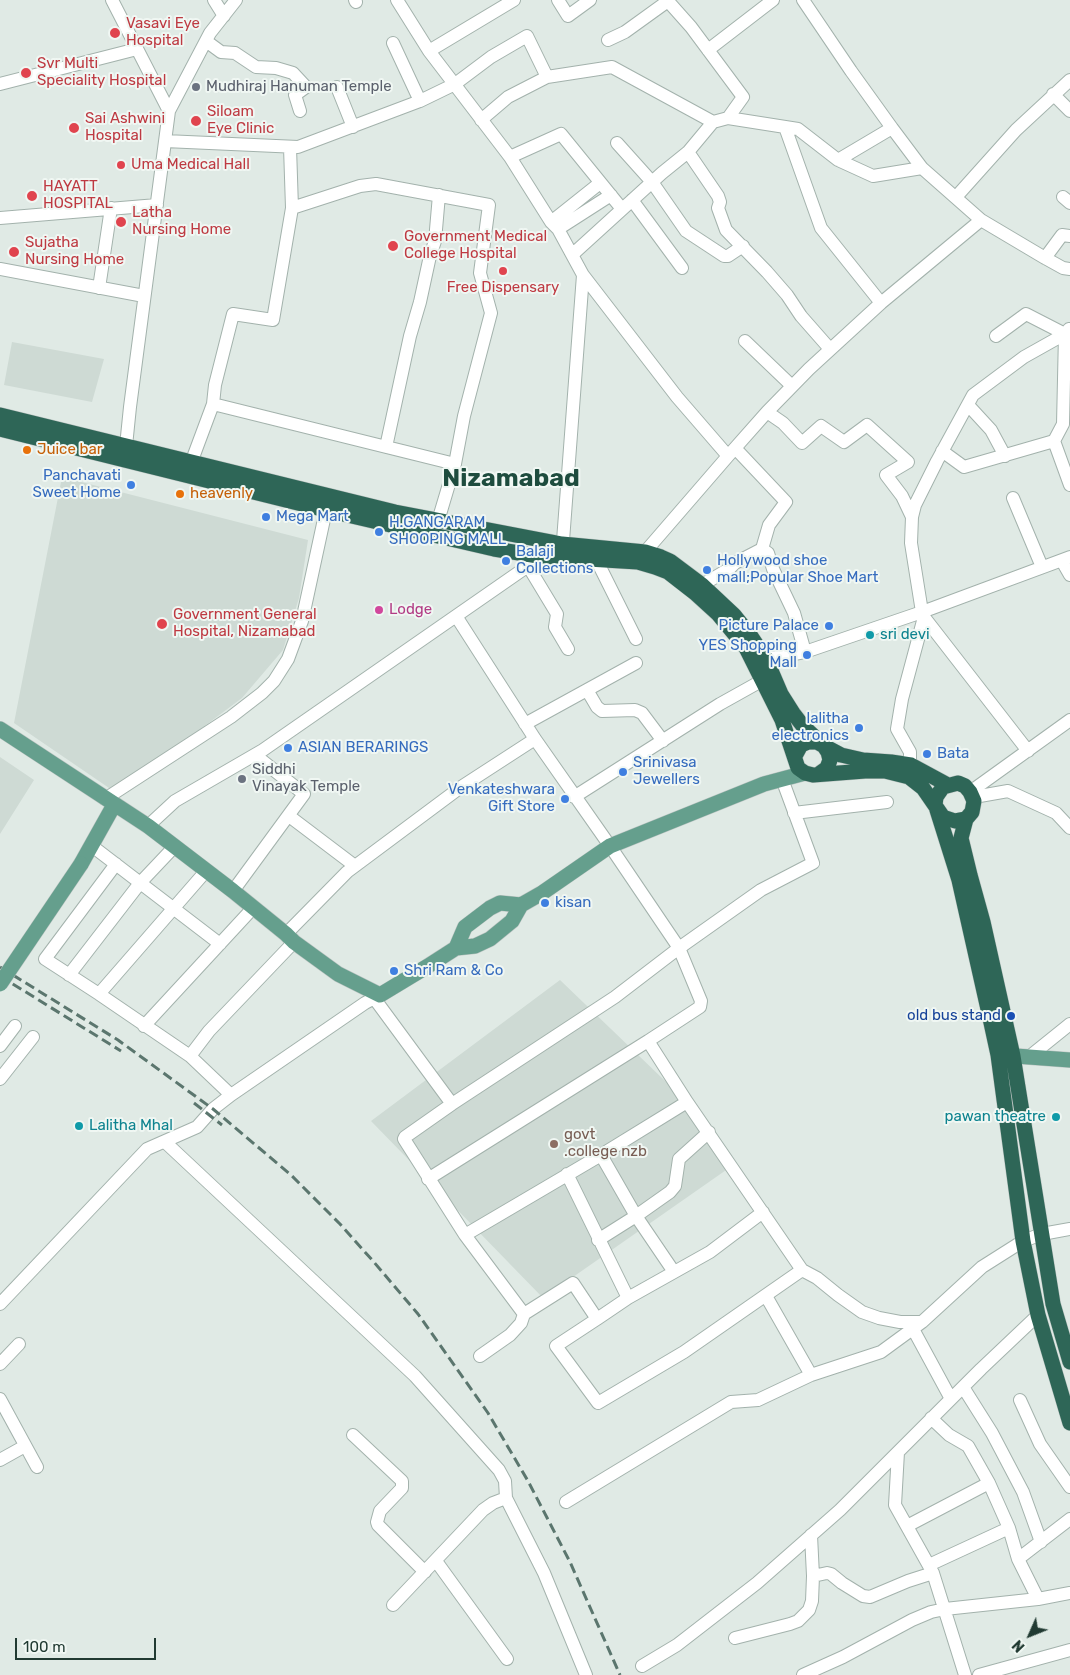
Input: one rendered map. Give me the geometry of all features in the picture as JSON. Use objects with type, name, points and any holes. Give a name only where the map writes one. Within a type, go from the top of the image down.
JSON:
[{"type":"highway","points":[[0,415],[191,463],[558,548],[596,559],[638,562],[668,572],[718,614],[746,648],[782,720],[798,768],[804,773],[812,775],[910,771]]},
{"type":"highway","points":[[0,430],[494,549],[533,561],[558,548],[645,552],[670,561],[702,585],[734,615],[750,635],[766,659],[781,694],[793,713],[828,752],[830,760],[827,768],[820,774]]},
{"type":"highway","points":[[795,756],[801,745],[808,742],[816,742],[841,755],[863,760],[891,762],[948,785]]},
{"type":"highway","points":[[910,771],[943,817],[954,821],[966,819]]},
{"type":"highway","points":[[1070,1362],[1052,1304],[1013,1056],[962,838],[966,819],[972,812],[974,801],[972,794],[965,786],[958,783],[948,785],[942,787],[936,797],[936,808],[959,880],[998,1055],[1023,1241],[1038,1315],[1070,1423]]},
{"type":"main road","points":[[0,729],[148,826],[338,974],[377,996],[456,948],[475,946],[490,939],[512,921],[521,904],[610,846],[764,784],[804,773]]},
{"type":"main road","points":[[0,984],[92,846],[110,802]]},
{"type":"main road","points":[[456,948],[465,927],[484,912],[500,903],[521,904]]},
{"type":"main road","points":[[998,1055],[1070,1060]]},
{"type":"street","points":[[112,0],[169,111]]},
{"type":"street","points":[[214,0],[224,16]]},
{"type":"street","points":[[126,446],[169,111],[206,41],[236,0]]},
{"type":"street","points":[[397,0],[429,51],[510,157],[573,254],[583,275],[677,397],[731,452],[786,502],[769,526],[762,550],[735,563],[729,569],[702,585]]},
{"type":"street","points":[[429,51],[514,0]]},
{"type":"street","points":[[558,0],[568,16],[590,0]]},
{"type":"street","points":[[608,40],[625,32],[668,0],[690,26],[743,97],[728,118]]},
{"type":"street","points":[[708,50],[773,0]]},
{"type":"street","points":[[802,0],[851,72],[922,168],[981,220],[1063,268],[1070,269]]},
{"type":"street","points":[[165,141],[298,147],[420,101],[455,84],[491,57],[527,36],[547,78]]},
{"type":"street","points":[[206,41],[221,52],[235,53],[256,66],[276,68],[293,73],[306,87],[296,96],[300,111]]},
{"type":"street","points":[[393,43],[420,101]]},
{"type":"street","points":[[0,84],[137,49]]},
{"type":"street","points":[[481,120],[508,97],[547,78],[612,67],[713,122]]},
{"type":"street","points":[[956,197],[1016,130],[1070,80]]},
{"type":"street","points":[[337,87],[353,127]]},
{"type":"street","points":[[1053,94],[1070,111]]},
{"type":"street","points":[[573,254],[688,152],[713,122],[728,118],[798,129],[838,160],[874,176],[922,168]]},
{"type":"street","points":[[785,127],[821,228],[881,303]]},
{"type":"street","points":[[838,160],[892,128]]},
{"type":"street","points":[[510,157],[561,134],[622,209]]},
{"type":"street","points":[[617,143],[652,182],[686,231],[724,256],[728,256],[743,246]]},
{"type":"street","points":[[191,463],[213,404],[215,385],[234,314],[273,320],[292,208],[290,147]]},
{"type":"street","points":[[688,152],[718,196],[720,202],[718,208],[726,230],[787,295],[801,316],[830,349]]},
{"type":"street","points":[[555,225],[600,183]]},
{"type":"street","points":[[292,208],[360,186],[376,184],[489,205],[480,273],[490,313],[464,416],[455,464],[438,521]]},
{"type":"street","points":[[386,447],[410,336],[435,241],[439,195]]},
{"type":"street","points":[[555,225],[611,195]]},
{"type":"street","points":[[632,200],[682,268]]},
{"type":"street","points":[[0,218],[157,205]]},
{"type":"street","points":[[99,288],[111,208]]},
{"type":"street","points":[[645,552],[731,452],[792,386],[881,303],[981,220]]},
{"type":"street","points":[[1045,258],[1062,235],[1070,236]]},
{"type":"street","points":[[0,269],[144,296]]},
{"type":"street","points":[[558,548],[583,275]]},
{"type":"street","points":[[996,336],[1026,314],[1067,331]]},
{"type":"street","points":[[910,771],[910,752],[897,729],[902,699],[923,614],[911,543],[912,517],[916,505],[942,451],[973,395],[1024,357],[1067,331]]},
{"type":"street","points":[[942,451],[964,467],[1054,441],[1066,424],[1067,331]]},
{"type":"street","points":[[745,341],[792,386]]},
{"type":"street","points":[[213,404],[455,464]]},
{"type":"street","points":[[968,405],[991,430],[1005,456]]},
{"type":"street","points":[[767,412],[782,423],[802,443],[821,426],[844,442],[867,425],[908,462],[886,475],[902,496],[912,517]]},
{"type":"street","points":[[1054,441],[1070,485]]},
{"type":"street","points":[[1013,498],[1042,567]]},
{"type":"street","points":[[110,802],[231,717],[274,681],[288,659],[302,621],[326,510]]},
{"type":"street","points":[[762,550],[768,553],[773,569],[794,613],[805,652]]},
{"type":"street","points":[[596,559],[636,639]]},
{"type":"street","points":[[766,659],[805,652],[923,614],[1066,559],[1070,575]]},
{"type":"street","points":[[148,826],[175,801],[255,755],[533,561],[557,614],[555,626],[568,649]]},
{"type":"street","points":[[923,614],[1028,751]]},
{"type":"street","points":[[428,1179],[648,1041],[700,1007],[701,1001],[679,948],[535,740],[456,616]]},
{"type":"street","points":[[525,724],[636,663]]},
{"type":"street","points":[[574,797],[720,704],[762,680]]},
{"type":"street","points":[[587,690],[597,707],[602,711],[635,710],[642,713],[663,741]]},
{"type":"street","points":[[972,794],[1070,720]]},
{"type":"street","points":[[190,1056],[347,872],[462,787],[535,740]]},
{"type":"street","points":[[233,891],[304,794],[255,755]]},
{"type":"street","points":[[524,1314],[465,1235],[405,1142],[405,1136],[615,997],[679,948],[761,890],[812,865],[782,779]]},
{"type":"street","points":[[972,794],[1008,791],[1056,813],[1070,828]]},
{"type":"street","points":[[794,814],[887,802]]},
{"type":"street","points":[[288,816],[355,866]]},
{"type":"street","points":[[92,846],[220,944]]},
{"type":"street","points":[[69,974],[140,883],[175,846]]},
{"type":"street","points":[[116,864],[45,959],[190,1056],[231,1095]]},
{"type":"street","points":[[99,994],[206,871]]},
{"type":"street","points":[[144,1026],[253,908]]},
{"type":"street","points":[[0,1304],[147,1149],[197,1127],[213,1109],[231,1095],[377,996],[452,1104]]},
{"type":"street","points":[[1029,1057],[1070,1024]]},
{"type":"street","points":[[0,1046],[15,1026]]},
{"type":"street","points":[[0,1079],[33,1037]]},
{"type":"street","points":[[648,1041],[802,1270],[817,1278],[862,1312],[879,1318],[918,1326]]},
{"type":"street","points":[[465,1235],[567,1174],[601,1156],[688,1102]]},
{"type":"street","points":[[598,1240],[670,1192],[675,1186],[679,1159],[708,1132]]},
{"type":"street","points":[[165,1142],[415,1376],[499,1470],[505,1481],[506,1498],[544,1573],[586,1675]]},
{"type":"street","points":[[601,1156],[636,1216],[674,1272]]},
{"type":"street","points":[[567,1174],[628,1298]]},
{"type":"street","points":[[763,1212],[710,1252],[628,1298],[556,1346],[598,1403],[684,1352],[802,1270]]},
{"type":"street","points":[[566,1502],[731,1402],[758,1400],[811,1375],[882,1352],[918,1326],[982,1267],[1023,1241],[1042,1234],[1070,1229]]},
{"type":"street","points":[[480,1356],[510,1335],[521,1323],[524,1314],[573,1283],[597,1319]]},
{"type":"street","points":[[766,1296],[811,1375]]},
{"type":"street","points":[[642,1666],[677,1645],[750,1588],[840,1510],[931,1418],[1038,1315]]},
{"type":"street","points":[[918,1326],[951,1399]]},
{"type":"street","points":[[0,1364],[19,1344]]},
{"type":"street","points":[[963,1387],[992,1433],[1022,1492],[1041,1542]]},
{"type":"street","points":[[0,1399],[36,1468]]},
{"type":"street","points":[[1020,1400],[1040,1444],[1070,1487]]},
{"type":"street","points":[[931,1418],[949,1435],[968,1446],[989,1483],[1009,1528],[1018,1559],[1038,1599]]},
{"type":"street","points":[[353,1435],[402,1482],[402,1488],[380,1511],[377,1522],[425,1572]]},
{"type":"street","points":[[0,1460],[25,1446]]},
{"type":"street","points":[[898,1452],[895,1505],[931,1569],[965,1675]]},
{"type":"street","points":[[907,1526],[989,1483]]},
{"type":"street","points":[[393,1605],[483,1510],[493,1503],[506,1498]]},
{"type":"street","points":[[1018,1559],[1070,1519]]},
{"type":"street","points":[[814,1576],[831,1574],[863,1596],[870,1597],[931,1569],[1009,1528]]},
{"type":"street","points":[[735,1638],[790,1624],[805,1616],[810,1610],[814,1576],[811,1535]]},
{"type":"street","points":[[436,1561],[507,1659]]},
{"type":"street","points":[[803,1675],[931,1612],[1038,1599],[1070,1593]]},
{"type":"street","points":[[979,1675],[1070,1650]]},
{"type":"shaded area","points":[[12,342],[104,359],[92,402],[4,385]]},
{"type":"shaded area","name":"Government General Hospital, Nizamabad","points":[[62,477],[308,540],[299,598],[283,650],[242,698],[186,740],[112,790],[14,723]]},
{"type":"shaded area","points":[[0,757],[34,780],[0,834]]},
{"type":"shaded area","name":"govt .college nzb","points":[[560,980],[687,1102],[729,1168],[543,1298],[371,1121]]},
{"type":"railway","points":[[0,967],[118,1040],[213,1109],[291,1175],[340,1224],[373,1261],[418,1314],[488,1413],[528,1481],[570,1562],[620,1675]]},
{"type":"railway","points":[[0,976],[121,1051]]},
{"type":"railway","points":[[194,1103],[222,1125]]},
{"type":"place","name":"Vasavi Eye Hospital","points":[[115,33]]},
{"type":"place","name":"Svr Multi Speciality Hospital","points":[[26,73]]},
{"type":"place","name":"Mudhiraj Hanuman Temple","points":[[196,87]]},
{"type":"place","name":"Siloam Eye Clinic","points":[[196,121]]},
{"type":"place","name":"Sai Ashwini Hospital","points":[[74,128]]},
{"type":"place","name":"Uma Medical Hall","points":[[121,165]]},
{"type":"place","name":"HAYATT HOSPITAL","points":[[32,196]]},
{"type":"place","name":"Latha Nursing Home","points":[[121,222]]},
{"type":"place","name":"Government Medical College Hospital","points":[[393,246]]},
{"type":"place","name":"Sujatha Nursing Home","points":[[14,252]]},
{"type":"place","name":"Free Dispensary","points":[[503,271]]},
{"type":"place","name":"Juice bar","points":[[27,450]]},
{"type":"place","name":"Panchavati Sweet Home","points":[[131,485]]},
{"type":"place","name":"heavenly","points":[[180,494]]},
{"type":"place","name":"Mega Mart","points":[[266,517]]},
{"type":"place","name":"H.GANGARAM SHOOPING MALL","points":[[379,532]]},
{"type":"place","name":"Balaji Collections","points":[[506,561]]},
{"type":"place","name":"Hollywood shoe mall;Popular Shoe Mart","points":[[707,570]]},
{"type":"place","name":"Lodge","points":[[379,610]]},
{"type":"place","name":"Government General Hospital, Nizamabad","points":[[162,624]]},
{"type":"place","name":"Picture Palace","points":[[829,626]]},
{"type":"place","name":"sri devi","points":[[870,635]]},
{"type":"place","name":"YES Shopping Mall","points":[[807,655]]},
{"type":"place","name":"lalitha electronics","points":[[859,728]]},
{"type":"place","name":"ASIAN BERARINGS","points":[[288,748]]},
{"type":"place","name":"Bata","points":[[927,754]]},
{"type":"place","name":"Srinivasa Jewellers","points":[[623,772]]},
{"type":"place","name":"Siddhi Vinayak Temple","points":[[242,779]]},
{"type":"place","name":"Venkateshwara Gift Store","points":[[565,799]]},
{"type":"place","name":"kisan","points":[[545,903]]},
{"type":"place","name":"Shri Ram & Co","points":[[394,971]]},
{"type":"place","name":"old bus stand","points":[[1011,1016]]},
{"type":"place","name":"pawan theatre","points":[[1056,1117]]},
{"type":"place","name":"Lalitha Mhal","points":[[79,1126]]},
{"type":"place","name":"govt .college nzb","points":[[554,1144]]},
{"type":"district","name":"Nizamabad","points":[[511,479]]}]
